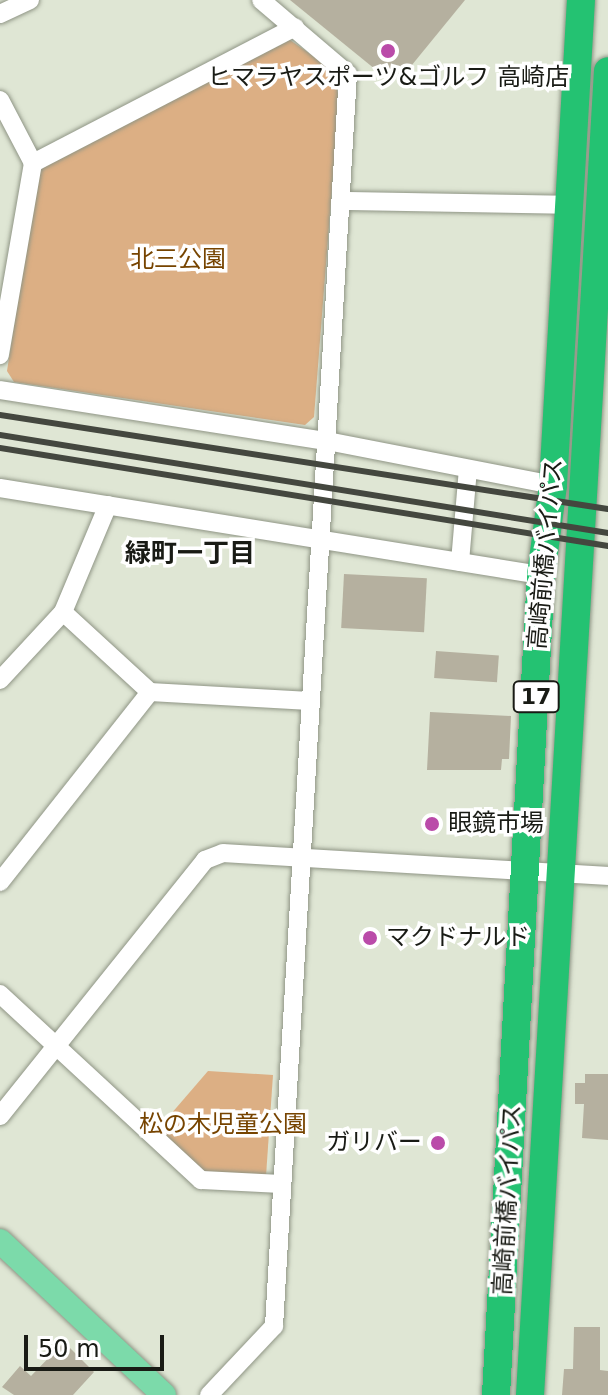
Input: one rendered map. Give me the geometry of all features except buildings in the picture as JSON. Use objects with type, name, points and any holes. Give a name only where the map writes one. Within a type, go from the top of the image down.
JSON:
[{"type":"highway","name":"高崎前橋バイパス","points":[[496,1395],[528,872],[541,575],[553,485],[581,0]]},
{"type":"highway","name":"高崎前橋バイパス","points":[[530,1395],[604,210],[608,71]]},
{"type":"main road","points":[[0,1241],[164,1395]]},
{"type":"street","points":[[0,14],[30,0]]},
{"type":"street","points":[[209,1395],[274,1326],[343,201],[348,74],[261,0]]},
{"type":"street","points":[[33,163],[295,27]]},
{"type":"street","points":[[0,100],[33,163],[0,355]]},
{"type":"street","points":[[343,201],[570,205]]},
{"type":"street","points":[[0,390],[327,441],[553,485]]},
{"type":"street","points":[[460,562],[468,469]]},
{"type":"street","points":[[2,491],[108,505],[541,575]]},
{"type":"street","points":[[0,680],[63,612],[108,505]]},
{"type":"street","points":[[63,612],[150,692],[310,701]]},
{"type":"street","points":[[0,882],[150,692]]},
{"type":"street","points":[[0,1116],[205,860],[223,853],[608,876]]},
{"type":"street","points":[[0,994],[201,1180],[282,1184]]},
{"type":"green space","name":"北三公園","points":[[290,40],[332,69],[339,98],[314,417],[305,425],[14,382],[7,371],[37,176],[44,166]]},
{"type":"green space","name":"松の木児童公園","points":[[208,1071],[273,1075],[266,1176],[206,1173],[158,1129]]},
{"type":"railway","points":[[0,415],[608,509]]},
{"type":"railway","points":[[0,435],[608,533]]},
{"type":"railway","points":[[0,448],[608,546]]},
{"type":"place","name":"ヒマラヤスポーツ&ゴルフ 高崎店","points":[[388,51]]},
{"type":"place","name":"眼鏡市場","points":[[432,824]]},
{"type":"place","name":"マクドナルド","points":[[370,938]]},
{"type":"place","name":"ガリバー","points":[[438,1143]]},
{"type":"district","name":"緑町一丁目","points":[[190,554]]}]
